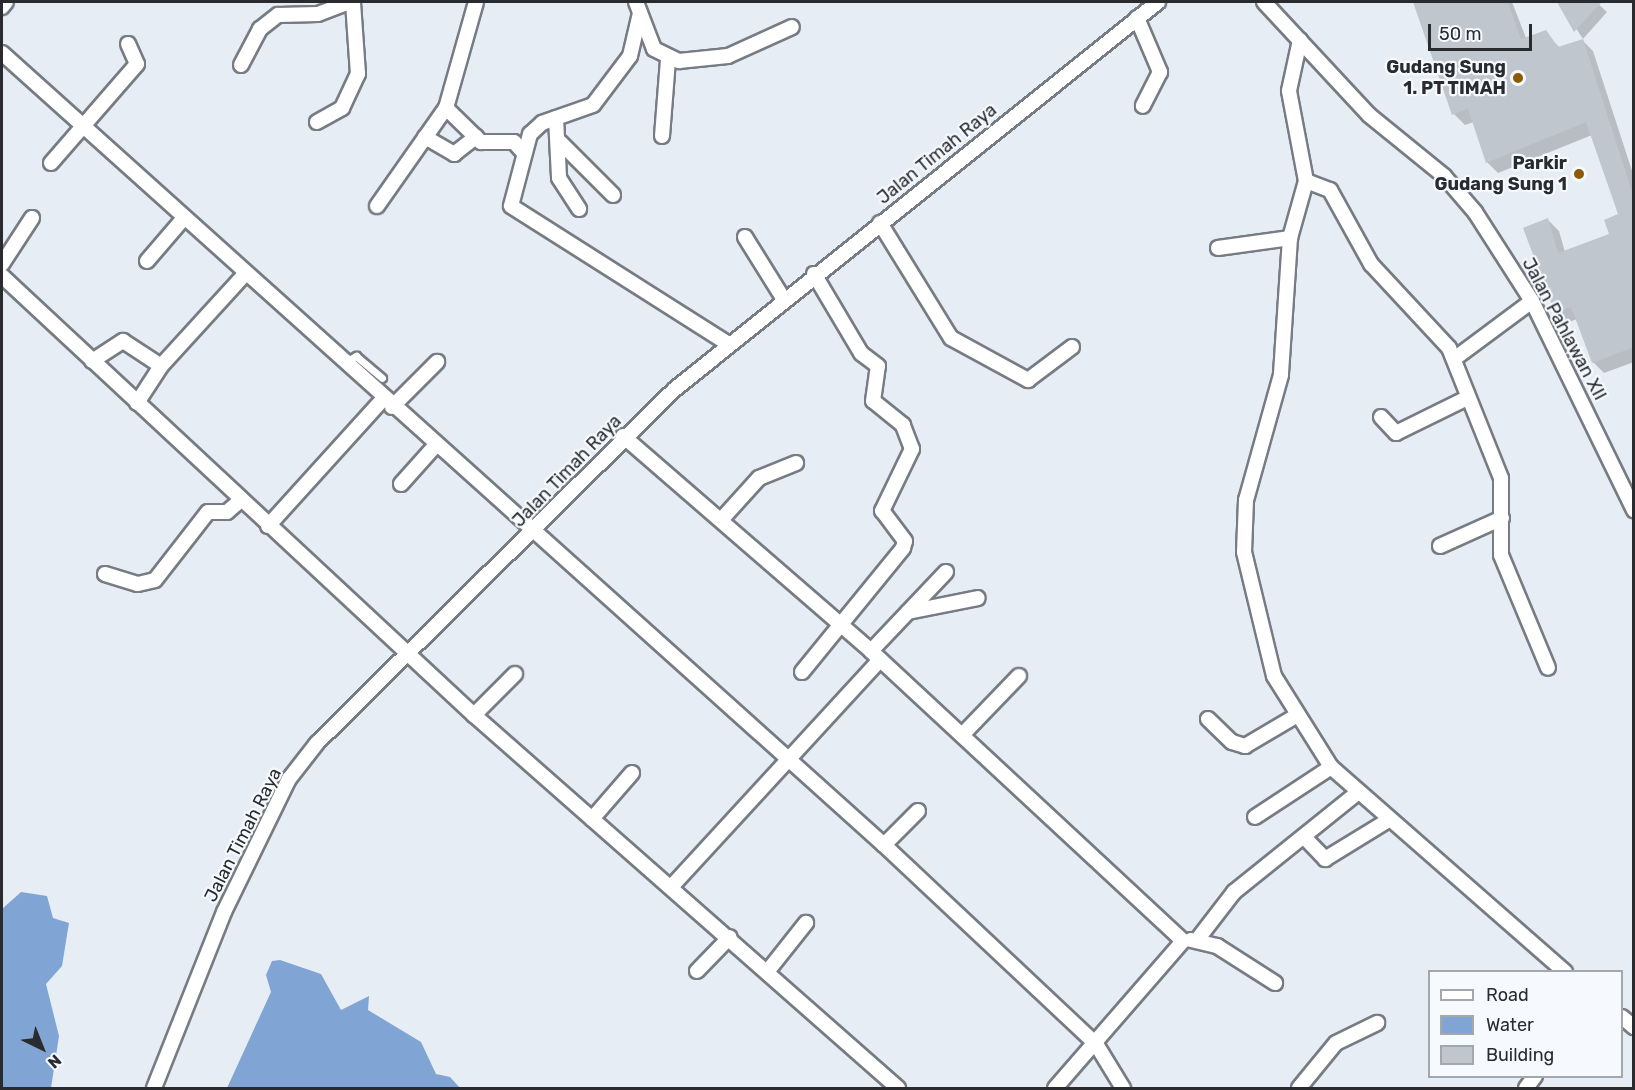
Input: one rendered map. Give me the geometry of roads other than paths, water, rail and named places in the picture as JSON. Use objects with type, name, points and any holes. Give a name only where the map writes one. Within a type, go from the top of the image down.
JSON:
[{"type":"street","points":[[2,6],[6,2]]},
{"type":"street","points":[[241,65],[260,29],[278,15],[318,14],[351,2],[358,74],[342,108],[317,122]]},
{"type":"street","points":[[377,206],[446,108],[476,2]]},
{"type":"street","name":"Jalan Timah Raya","points":[[153,1089],[224,912],[289,778],[341,717],[409,655],[533,532],[623,436],[783,298],[1158,2]]},
{"type":"street","name":"Jalan Pahlawan XII","points":[[1264,2],[1369,115],[1464,197],[1533,301],[1634,510]]},
{"type":"street","points":[[638,7],[654,49],[668,59],[728,56],[792,27]]},
{"type":"street","points":[[638,7],[630,56],[595,103],[585,111],[556,118],[533,129],[510,200],[514,211],[730,345]]},
{"type":"street","points":[[1137,18],[1160,72],[1143,106]]},
{"type":"street","points":[[1300,40],[1289,91],[1306,181],[1290,238],[1281,375],[1246,500],[1245,552],[1274,676],[1296,716],[1331,767],[1387,821],[1563,970]]},
{"type":"street","points":[[51,163],[137,64],[128,44]]},
{"type":"street","points":[[2,53],[343,364],[884,845],[1096,1044],[1123,1089]]},
{"type":"street","points":[[662,136],[668,59]]},
{"type":"street","points":[[446,108],[484,142],[514,142],[524,153]]},
{"type":"street","points":[[556,118],[560,142],[561,183],[579,209]]},
{"type":"street","points":[[425,137],[454,154],[476,137]]},
{"type":"street","points":[[560,142],[613,195]]},
{"type":"street","points":[[1306,181],[1322,183],[1336,196],[1371,264],[1454,359],[1467,398],[1501,478],[1501,555],[1548,668]]},
{"type":"street","points":[[2,264],[32,218]]},
{"type":"street","points":[[147,261],[184,218]]},
{"type":"street","points":[[880,223],[951,338],[1028,380],[1072,347]]},
{"type":"street","points":[[744,237],[783,298]]},
{"type":"street","points":[[1218,248],[1290,238]]},
{"type":"street","points":[[137,403],[161,366],[245,274]]},
{"type":"street","points":[[802,672],[842,626],[904,545],[882,511],[912,450],[903,425],[873,401],[878,366],[861,352],[814,274]]},
{"type":"street","points":[[2,276],[268,526],[474,715],[591,819],[730,937],[898,1089]]},
{"type":"street","points":[[1454,359],[1533,301]]},
{"type":"street","points":[[92,362],[123,341],[161,366]]},
{"type":"street","points":[[268,526],[388,403],[437,362]]},
{"type":"street","points":[[1381,417],[1396,433],[1467,398]]},
{"type":"street","points":[[623,436],[876,656],[1183,941]]},
{"type":"street","points":[[401,484],[435,446]]},
{"type":"street","points":[[721,520],[759,478],[796,463]]},
{"type":"street","points":[[105,574],[138,584],[155,580],[206,515],[227,512],[241,500]]},
{"type":"street","points":[[1440,546],[1502,518]]},
{"type":"street","points":[[671,887],[787,758],[876,656],[908,612],[946,572]]},
{"type":"street","points":[[908,612],[978,598]]},
{"type":"street","points":[[474,715],[514,674]]},
{"type":"street","points":[[962,735],[1018,676]]},
{"type":"street","points":[[1208,719],[1232,742],[1245,746],[1296,716]]},
{"type":"street","points":[[1255,817],[1331,767]]},
{"type":"street","points":[[591,819],[632,773]]},
{"type":"street","points":[[1197,940],[1234,892],[1306,839],[1357,793]]},
{"type":"street","points":[[884,845],[918,811]]},
{"type":"street","points":[[1306,839],[1325,859],[1387,821]]},
{"type":"street","points":[[767,972],[806,923]]},
{"type":"street","points":[[697,971],[730,937]]},
{"type":"street","points":[[1054,1089],[1096,1044],[1183,941],[1197,940],[1275,983]]},
{"type":"street","points":[[1299,1089],[1336,1043],[1377,1023]]},
{"type":"lane","points":[[343,364],[356,356],[382,378]]},
{"type":"water","points":[[21,892],[47,896],[53,918],[69,923],[62,966],[46,984],[59,1036],[51,1088],[2,1088],[2,909]]},
{"type":"water","points":[[280,960],[321,974],[341,1010],[369,996],[368,1010],[421,1042],[436,1074],[450,1077],[460,1088],[227,1088],[271,992],[266,975],[272,961]]},
{"type":"place","name":"Gudang Sung 1. PT TIMAH","points":[[1518,78]]},
{"type":"place","name":"Parkir Gudang Sung 1","points":[[1579,174]]}]
